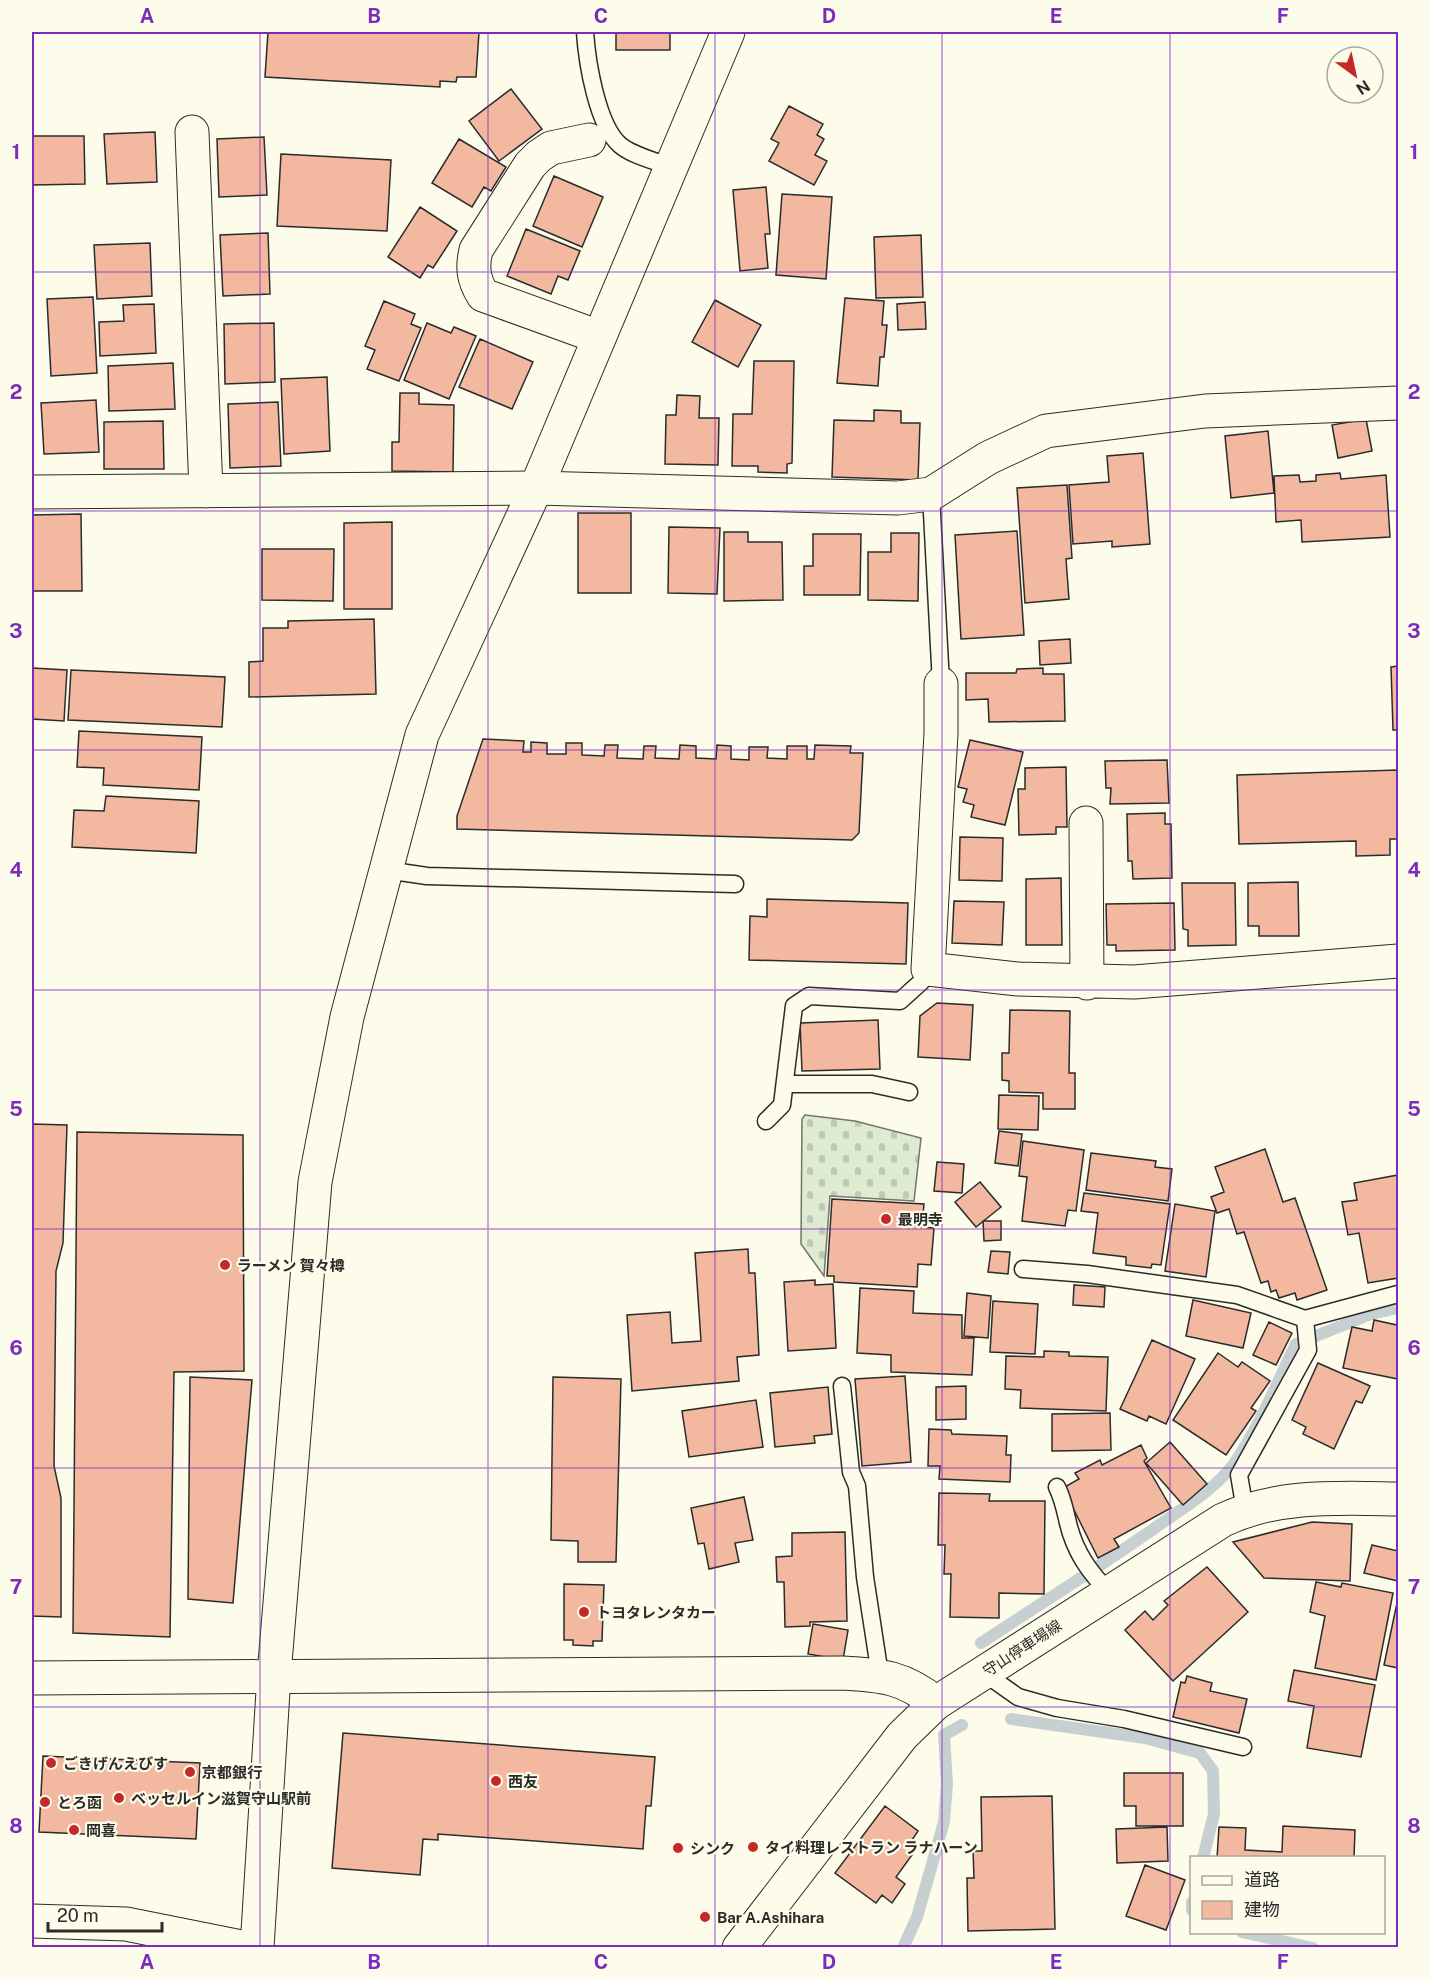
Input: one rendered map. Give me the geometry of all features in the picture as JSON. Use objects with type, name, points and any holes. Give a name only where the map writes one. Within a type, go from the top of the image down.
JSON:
[{"type":"street","points":[[257,1947],[274,1675],[315,1182],[347,1017],[422,735],[536,488],[728,32]]},
{"type":"street","points":[[192,132],[206,491]]},
{"type":"street","points":[[589,140],[551,148],[530,165],[476,250],[473,263],[475,282],[483,295],[599,337]]},
{"type":"street","points":[[32,492],[536,488],[898,498],[931,494],[988,458],[1046,431],[1205,411],[1398,403]]},
{"type":"street","points":[[941,684],[941,733],[927,969],[1087,983],[1134,982],[1398,961]]},
{"type":"street","points":[[1086,823],[1087,983]]},
{"type":"street","name":"守山停車場線","points":[[740,1947],[902,1736],[936,1703],[984,1673],[1096,1579],[1245,1510],[1274,1503],[1333,1498],[1398,1499]]},
{"type":"street","points":[[32,1678],[274,1675],[880,1675],[898,1679],[921,1691],[936,1703]]},
{"type":"street","points":[[32,1921],[126,1924],[246,1947]]},
{"type":"street","points":[[100,1947],[126,1924]]},
{"type":"lane","points":[[585,32],[599,106],[608,133],[622,147],[671,167]]},
{"type":"lane","points":[[931,494],[941,684]]},
{"type":"lane","points":[[386,870],[426,876],[735,884]]},
{"type":"lane","points":[[766,1120],[782,1105],[794,1006],[809,996],[900,1001],[921,982],[927,969]]},
{"type":"lane","points":[[786,1084],[872,1084],[909,1092]]},
{"type":"lane","points":[[1023,1269],[1087,1274],[1237,1295],[1306,1326],[1398,1294]]},
{"type":"lane","points":[[1245,1510],[1239,1475],[1308,1350],[1306,1326]]},
{"type":"lane","points":[[842,1386],[851,1472],[857,1486],[865,1576],[880,1675]]},
{"type":"lane","points":[[1057,1487],[1063,1498],[1076,1547],[1096,1579]]},
{"type":"lane","points":[[984,1673],[1018,1697],[1057,1708],[1124,1719],[1243,1747]]},
{"type":"green space","points":[[805,1115],[855,1121],[921,1138],[914,1201],[830,1196],[824,1276],[801,1244],[802,1119]]},
{"type":"building","points":[[268,32],[479,32],[476,77],[457,77],[456,82],[440,81],[440,87],[265,77]]},
{"type":"building","points":[[616,32],[670,32],[670,50],[616,50]]},
{"type":"building","points":[[511,89],[542,129],[499,161],[469,121]]},
{"type":"building","points":[[789,106],[823,124],[817,135],[824,139],[815,155],[827,161],[814,185],[769,161],[779,143],[771,139]]},
{"type":"building","points":[[155,132],[157,182],[107,184],[104,134]]},
{"type":"building","points":[[32,136],[84,136],[85,184],[32,185]]},
{"type":"building","points":[[264,137],[267,195],[219,197],[217,139]]},
{"type":"building","points":[[459,139],[506,167],[491,191],[484,187],[472,207],[432,183]]},
{"type":"building","points":[[281,154],[391,160],[387,231],[277,226]]},
{"type":"building","points":[[554,176],[603,197],[582,247],[533,226]]},
{"type":"building","points":[[766,187],[770,234],[765,234],[768,268],[740,271],[733,190]]},
{"type":"building","points":[[782,194],[832,197],[826,279],[776,275]]},
{"type":"building","points":[[420,207],[457,231],[433,268],[428,265],[420,278],[388,257]]},
{"type":"building","points":[[526,229],[580,251],[568,280],[558,276],[551,294],[507,276]]},
{"type":"building","points":[[268,233],[270,294],[223,296],[220,235]]},
{"type":"building","points":[[921,235],[923,297],[876,298],[874,237]]},
{"type":"building","points":[[150,243],[152,296],[97,299],[94,245]]},
{"type":"building","points":[[93,297],[97,373],[51,376],[47,299]]},
{"type":"building","points":[[845,298],[884,301],[882,325],[887,325],[884,357],[880,357],[878,386],[837,383]]},
{"type":"building","points":[[715,300],[761,325],[738,367],[692,342]]},
{"type":"building","points":[[384,301],[415,314],[411,324],[421,328],[399,381],[367,369],[375,350],[365,346]]},
{"type":"building","points":[[925,302],[926,329],[898,330],[897,304]]},
{"type":"building","points":[[154,304],[156,353],[100,356],[99,322],[124,321],[123,305]]},
{"type":"building","points":[[274,323],[275,382],[225,384],[224,324]]},
{"type":"building","points":[[427,323],[451,333],[454,327],[476,336],[449,399],[404,380]]},
{"type":"building","points":[[480,339],[533,362],[512,409],[459,387]]},
{"type":"building","points":[[754,361],[794,361],[792,463],[787,464],[787,473],[758,472],[758,466],[732,466],[733,414],[752,414]]},
{"type":"building","points":[[173,363],[175,409],[109,411],[108,366]]},
{"type":"building","points":[[327,377],[330,451],[284,454],[281,379]]},
{"type":"building","points":[[400,393],[419,393],[419,404],[454,405],[453,472],[392,471],[392,442],[399,442]]},
{"type":"building","points":[[677,395],[700,396],[699,418],[719,418],[718,465],[665,464],[666,415],[676,415]]},
{"type":"building","points":[[96,400],[99,452],[44,454],[41,403]]},
{"type":"building","points":[[278,402],[281,466],[230,468],[228,404]]},
{"type":"building","points":[[874,410],[901,411],[901,423],[920,423],[918,480],[832,477],[834,420],[874,421]]},
{"type":"building","points":[[1366,419],[1372,451],[1338,458],[1332,425]]},
{"type":"building","points":[[163,421],[164,469],[104,469],[104,422]]},
{"type":"building","points":[[1268,431],[1274,493],[1231,498],[1225,436]]},
{"type":"building","points":[[1143,453],[1150,544],[1112,547],[1112,541],[1073,544],[1069,485],[1109,482],[1107,456]]},
{"type":"building","points":[[1340,473],[1341,479],[1386,475],[1390,537],[1302,542],[1301,520],[1276,522],[1274,476],[1299,475],[1300,482],[1316,481],[1316,475]]},
{"type":"building","points":[[1067,485],[1072,558],[1066,559],[1069,599],[1025,603],[1017,488]]},
{"type":"building","points":[[578,513],[631,513],[631,593],[578,593]]},
{"type":"building","points":[[81,514],[82,591],[32,591],[32,515]]},
{"type":"building","points":[[392,522],[392,609],[344,609],[344,523]]},
{"type":"building","points":[[669,527],[720,528],[717,594],[668,593]]},
{"type":"building","points":[[1017,531],[1024,635],[961,639],[955,535]]},
{"type":"building","points":[[724,532],[748,532],[748,542],[782,542],[783,600],[724,601]]},
{"type":"building","points":[[891,533],[919,533],[918,601],[868,600],[868,552],[891,552]]},
{"type":"building","points":[[813,534],[861,534],[860,595],[804,595],[804,566],[813,566]]},
{"type":"building","points":[[262,549],[334,549],[333,601],[262,600]]},
{"type":"building","points":[[374,619],[376,694],[249,697],[249,662],[263,661],[263,628],[288,628],[288,621]]},
{"type":"building","points":[[1070,639],[1071,663],[1040,665],[1039,641]]},
{"type":"building","points":[[1398,666],[1398,730],[1393,730],[1391,667]]},
{"type":"building","points":[[32,668],[67,670],[64,721],[32,719]]},
{"type":"building","points":[[1043,668],[1043,674],[1064,674],[1065,721],[989,722],[988,699],[966,700],[966,673],[1016,673],[1017,669]]},
{"type":"building","points":[[71,670],[225,677],[222,727],[68,720]]},
{"type":"building","points":[[79,731],[202,737],[199,790],[103,785],[104,768],[77,767]]},
{"type":"building","points":[[483,739],[524,741],[523,752],[531,752],[531,742],[547,743],[547,754],[566,754],[566,743],[582,743],[582,755],[604,756],[605,745],[618,745],[617,758],[643,759],[644,746],[656,746],[655,758],[679,759],[680,745],[696,746],[696,758],[716,759],[717,745],[731,746],[731,759],[749,760],[749,747],[768,747],[767,758],[787,759],[787,746],[807,746],[807,759],[814,759],[815,745],[851,746],[850,753],[863,753],[859,833],[852,840],[457,829],[457,816]]},
{"type":"building","points":[[970,740],[1023,752],[1005,825],[971,817],[974,805],[963,802],[967,789],[958,787]]},
{"type":"building","points":[[1167,760],[1169,803],[1110,804],[1111,788],[1106,788],[1105,761]]},
{"type":"building","points":[[1066,767],[1067,827],[1056,827],[1056,834],[1019,835],[1018,789],[1025,789],[1025,768]]},
{"type":"building","points":[[1398,770],[1398,839],[1390,839],[1390,855],[1356,856],[1356,841],[1239,844],[1237,775]]},
{"type":"building","points":[[106,796],[199,801],[196,853],[72,847],[74,810],[104,811]]},
{"type":"building","points":[[1165,813],[1165,824],[1171,824],[1172,878],[1133,879],[1132,861],[1128,861],[1127,814]]},
{"type":"building","points":[[960,837],[1003,838],[1002,881],[959,880]]},
{"type":"building","points":[[1061,878],[1062,945],[1026,945],[1026,879]]},
{"type":"building","points":[[1298,882],[1299,936],[1259,936],[1259,926],[1248,926],[1248,883]]},
{"type":"building","points":[[1182,883],[1235,883],[1236,945],[1188,946],[1188,930],[1183,929]]},
{"type":"building","points":[[767,899],[908,903],[906,964],[749,960],[750,916],[767,917]]},
{"type":"building","points":[[954,901],[1004,902],[1002,945],[952,943]]},
{"type":"building","points":[[1174,903],[1175,950],[1116,951],[1116,945],[1107,945],[1106,904]]},
{"type":"building","points":[[937,1003],[973,1005],[970,1060],[918,1057],[920,1016]]},
{"type":"building","points":[[1010,1010],[1070,1011],[1069,1073],[1075,1073],[1075,1109],[1043,1109],[1043,1093],[1009,1092],[1009,1081],[1002,1080],[1002,1053],[1009,1053]]},
{"type":"building","points":[[878,1020],[880,1069],[802,1071],[800,1023]]},
{"type":"building","points":[[999,1095],[1039,1096],[1038,1130],[998,1129]]},
{"type":"building","points":[[32,1124],[67,1125],[63,1243],[56,1271],[54,1466],[61,1498],[61,1617],[32,1616]]},
{"type":"building","points":[[999,1131],[1022,1134],[1018,1166],[995,1163]]},
{"type":"building","points":[[77,1132],[243,1135],[244,1371],[174,1372],[170,1637],[73,1633]]},
{"type":"building","points":[[1023,1141],[1084,1150],[1076,1211],[1068,1210],[1065,1226],[1022,1221],[1027,1177],[1019,1176]]},
{"type":"building","points":[[1265,1149],[1283,1202],[1295,1198],[1327,1290],[1297,1300],[1295,1293],[1279,1298],[1276,1290],[1271,1292],[1268,1281],[1261,1283],[1244,1232],[1237,1234],[1229,1209],[1217,1213],[1211,1197],[1224,1192],[1215,1167]]},
{"type":"building","points":[[1091,1153],[1156,1161],[1155,1167],[1172,1169],[1168,1201],[1086,1190]]},
{"type":"building","points":[[937,1162],[964,1164],[962,1193],[934,1191]]},
{"type":"building","points":[[1398,1175],[1398,1278],[1368,1283],[1359,1233],[1348,1235],[1342,1202],[1357,1200],[1354,1183]]},
{"type":"building","points":[[980,1182],[1001,1207],[976,1227],[955,1202]]},
{"type":"building","points":[[1084,1193],[1170,1204],[1161,1265],[1152,1264],[1151,1268],[1126,1265],[1126,1257],[1093,1253],[1098,1213],[1081,1211]]},
{"type":"building","points":[[832,1199],[924,1204],[922,1227],[934,1228],[931,1265],[918,1264],[917,1287],[834,1282],[834,1276],[827,1276]]},
{"type":"building","points":[[1175,1204],[1215,1211],[1206,1277],[1165,1271]]},
{"type":"building","points":[[983,1221],[1001,1221],[1001,1240],[984,1241]]},
{"type":"building","points":[[748,1249],[749,1273],[755,1273],[759,1355],[737,1357],[739,1381],[632,1391],[627,1315],[670,1312],[672,1343],[701,1341],[695,1253]]},
{"type":"building","points":[[991,1251],[1010,1252],[1008,1274],[988,1272]]},
{"type":"building","points":[[815,1280],[815,1285],[833,1284],[836,1348],[788,1351],[784,1282]]},
{"type":"building","points":[[1074,1285],[1105,1287],[1104,1307],[1073,1305]]},
{"type":"building","points":[[860,1288],[914,1291],[913,1313],[962,1315],[962,1338],[974,1338],[972,1375],[891,1372],[891,1355],[857,1353]]},
{"type":"building","points":[[967,1293],[991,1296],[988,1338],[964,1336]]},
{"type":"building","points":[[1193,1300],[1251,1313],[1243,1348],[1186,1336]]},
{"type":"building","points":[[993,1301],[1038,1304],[1035,1354],[990,1352]]},
{"type":"building","points":[[1398,1317],[1398,1379],[1343,1368],[1352,1327],[1372,1331],[1374,1320],[1397,1325]]},
{"type":"building","points":[[1269,1322],[1292,1333],[1276,1365],[1253,1355]]},
{"type":"building","points":[[1152,1340],[1195,1359],[1166,1424],[1149,1416],[1147,1421],[1120,1409]]},
{"type":"building","points":[[1044,1351],[1069,1352],[1069,1356],[1108,1357],[1106,1411],[1020,1408],[1021,1390],[1005,1389],[1006,1356],[1044,1357]]},
{"type":"building","points":[[1218,1353],[1238,1367],[1242,1362],[1270,1381],[1251,1408],[1256,1411],[1226,1455],[1173,1420]]},
{"type":"building","points":[[1318,1363],[1370,1386],[1362,1403],[1356,1401],[1334,1449],[1303,1434],[1306,1427],[1292,1420]]},
{"type":"building","points":[[905,1376],[911,1462],[862,1466],[855,1379]]},
{"type":"building","points":[[190,1377],[252,1380],[233,1603],[188,1599]]},
{"type":"building","points":[[553,1377],[621,1379],[616,1562],[578,1562],[578,1541],[551,1540]]},
{"type":"building","points":[[966,1386],[966,1419],[936,1420],[936,1387]]},
{"type":"building","points":[[828,1387],[832,1434],[814,1436],[815,1443],[775,1447],[770,1393]]},
{"type":"building","points":[[756,1400],[763,1447],[689,1457],[682,1411]]},
{"type":"building","points":[[1110,1413],[1111,1450],[1052,1451],[1052,1414]]},
{"type":"building","points":[[929,1429],[951,1430],[952,1434],[1007,1436],[1006,1455],[1011,1455],[1010,1482],[939,1479],[940,1466],[928,1466]]},
{"type":"building","points":[[1170,1442],[1207,1484],[1183,1505],[1146,1463]]},
{"type":"building","points":[[1141,1445],[1147,1458],[1144,1461],[1171,1508],[1114,1539],[1119,1547],[1098,1558],[1063,1488],[1079,1479],[1075,1473],[1100,1460],[1102,1465]]},
{"type":"building","points":[[939,1493],[990,1494],[989,1501],[1045,1501],[1044,1594],[999,1593],[999,1618],[950,1617],[951,1574],[944,1574],[945,1545],[938,1545]]},
{"type":"building","points":[[744,1497],[753,1540],[735,1543],[739,1562],[709,1569],[704,1543],[698,1544],[691,1508]]},
{"type":"building","points":[[1312,1522],[1352,1524],[1350,1581],[1264,1578],[1233,1542]]},
{"type":"building","points":[[845,1532],[847,1621],[810,1622],[810,1626],[785,1627],[784,1582],[777,1582],[776,1557],[792,1556],[792,1533]]},
{"type":"building","points":[[1372,1545],[1398,1551],[1398,1581],[1364,1573]]},
{"type":"building","points":[[1207,1567],[1248,1612],[1173,1681],[1125,1630],[1145,1611],[1153,1620],[1168,1605],[1164,1601]]},
{"type":"building","points":[[1316,1582],[1341,1587],[1342,1583],[1393,1593],[1376,1680],[1315,1668],[1325,1616],[1310,1612]]},
{"type":"building","name":"トヨタレンタカー","points":[[564,1584],[604,1585],[602,1641],[593,1641],[593,1646],[573,1645],[573,1640],[564,1640]]},
{"type":"building","points":[[1398,1598],[1398,1668],[1384,1665]]},
{"type":"building","points":[[813,1624],[848,1630],[843,1660],[808,1654]]},
{"type":"building","points":[[1294,1670],[1375,1685],[1361,1757],[1307,1748],[1314,1706],[1288,1701]]},
{"type":"building","points":[[1187,1676],[1212,1683],[1210,1691],[1247,1699],[1239,1733],[1173,1717],[1181,1682],[1185,1683]]},
{"type":"building","name":"西友","points":[[343,1733],[655,1757],[651,1806],[646,1806],[643,1849],[438,1834],[438,1840],[423,1839],[420,1875],[332,1868]]},
{"type":"building","name":"ベッセルイン滋賀守山駅前","points":[[43,1756],[200,1763],[196,1839],[39,1832]]},
{"type":"building","points":[[1124,1773],[1183,1773],[1183,1826],[1136,1826],[1136,1806],[1124,1806]]},
{"type":"building","points":[[1052,1796],[1055,1929],[968,1931],[967,1878],[974,1878],[973,1851],[982,1851],[981,1797]]},
{"type":"building","points":[[885,1806],[918,1831],[910,1843],[917,1848],[896,1877],[905,1884],[892,1903],[882,1895],[876,1903],[835,1873]]},
{"type":"building","points":[[1283,1826],[1355,1830],[1354,1856],[1217,1856],[1219,1827],[1246,1828],[1245,1850],[1282,1852]]},
{"type":"building","points":[[1167,1827],[1168,1861],[1117,1863],[1116,1829]]},
{"type":"building","points":[[1145,1865],[1185,1880],[1166,1930],[1126,1916]]},
{"type":"waterway","points":[[981,1643],[1198,1498],[1226,1474],[1251,1436],[1296,1344],[1371,1314],[1398,1308]]},
{"type":"waterway","points":[[1011,1719],[1145,1738],[1200,1753],[1213,1771],[1214,1814],[1204,1856]]},
{"type":"waterway","points":[[903,1948],[917,1917],[944,1822],[947,1784],[944,1735],[962,1725]]},
{"type":"waterway","points":[[1251,1934],[1313,1948]]},
{"type":"place","name":"最明寺","points":[[886,1219]]},
{"type":"place","name":"ラーメン 賀々樽","points":[[225,1265]]},
{"type":"place","name":"トヨタレンタカー","points":[[584,1612]]},
{"type":"place","name":"ごきげんえびす","points":[[51,1763]]},
{"type":"place","name":"京都銀行","points":[[190,1772]]},
{"type":"place","name":"西友","points":[[496,1781]]},
{"type":"place","name":"ベッセルイン滋賀守山駅前","points":[[119,1798]]},
{"type":"place","name":"とろ函","points":[[45,1802]]},
{"type":"place","name":"岡喜","points":[[74,1830]]},
{"type":"place","name":"タイ料理レストラン ラナハーン","points":[[753,1847]]},
{"type":"place","name":"シンク","points":[[678,1848]]},
{"type":"place","name":"Bar A.Ashihara","points":[[705,1917]]}]
